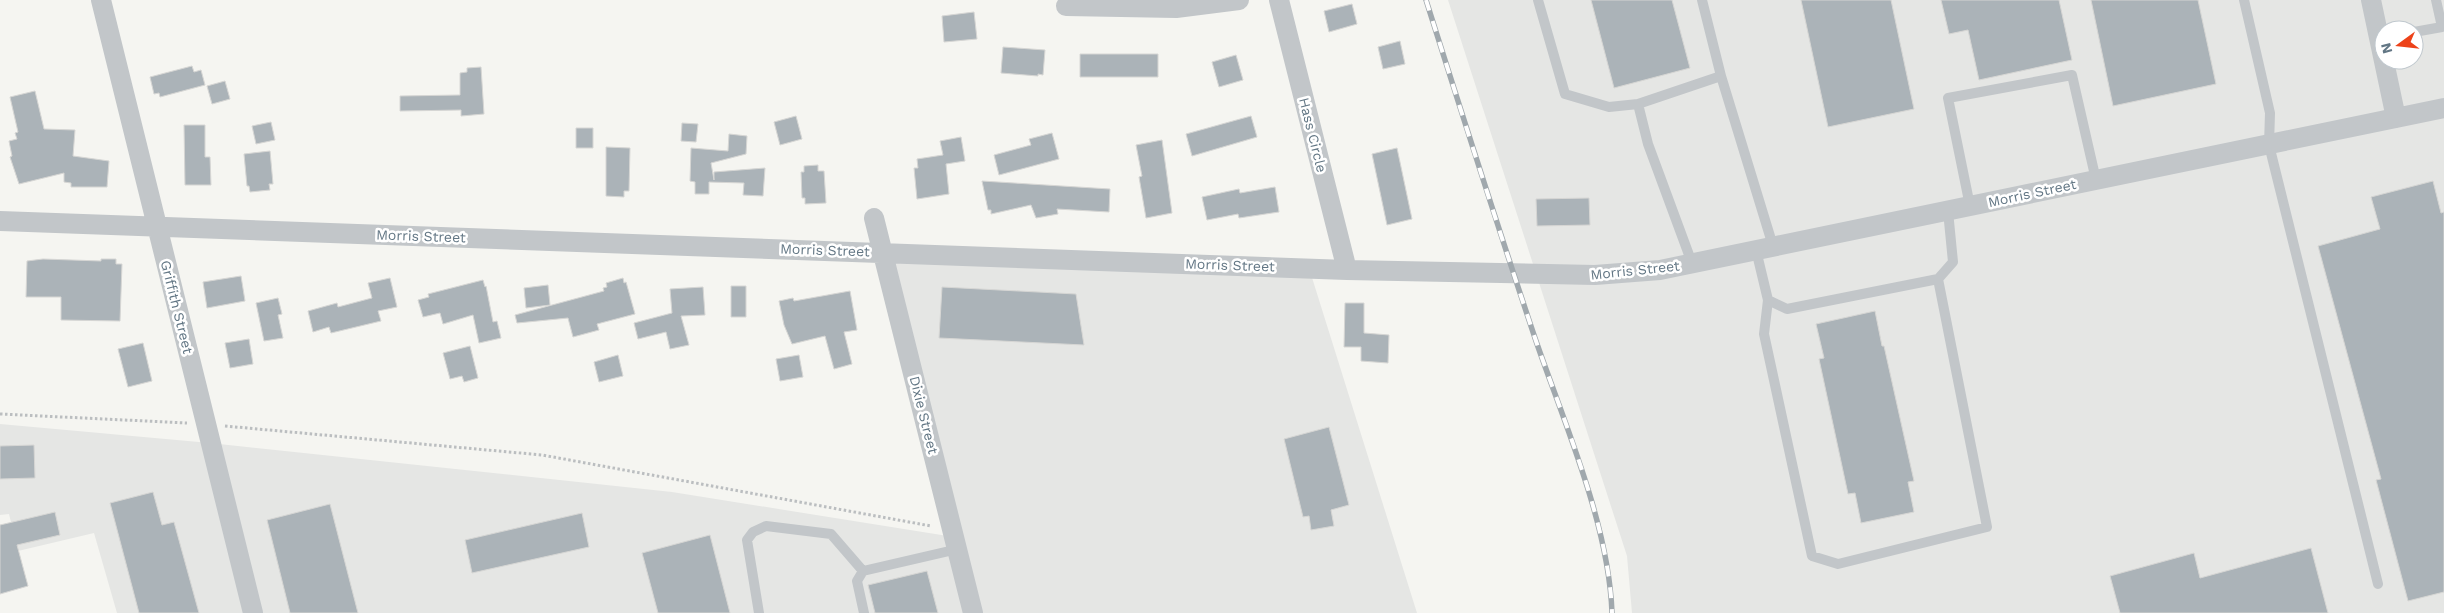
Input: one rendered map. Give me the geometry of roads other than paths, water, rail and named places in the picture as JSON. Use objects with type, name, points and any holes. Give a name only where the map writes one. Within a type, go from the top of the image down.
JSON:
[{"type":"street","name":"Griffith Street","points":[[101,0],[253,613]]},
{"type":"street","points":[[1066,6],[1163,9],[1197,7],[1239,0]]},
{"type":"street","name":"Hass Circle","points":[[1279,0],[1347,270]]},
{"type":"street","points":[[2371,0],[2377,20]]},
{"type":"street","points":[[2387,70],[2396,118]]},
{"type":"street","name":"Morris Street","points":[[0,221],[1347,270],[1595,275],[1660,270],[2444,108]]},
{"type":"street","name":"Dixie Street","points":[[874,218],[973,613]]},
{"type":"lane","points":[[1538,0],[1565,94],[1609,107],[1638,104],[1721,76]]},
{"type":"lane","points":[[1702,0],[1765,248],[1768,300],[1764,334],[1812,556],[1838,564],[1987,527],[1938,279]]},
{"type":"lane","points":[[2244,0],[2270,113],[2269,145],[2378,584]]},
{"type":"lane","points":[[2424,30],[2442,27],[2436,0]]},
{"type":"lane","points":[[1970,206],[1948,98],[2072,76],[2096,180]]},
{"type":"lane","points":[[1638,104],[1648,144],[1692,263]]},
{"type":"lane","points":[[1768,300],[1787,308],[1938,279],[1953,262],[1948,211]]},
{"type":"lane","points":[[759,613],[747,540],[752,532],[766,526],[831,534],[863,571]]},
{"type":"lane","points":[[864,613],[857,580],[863,571],[955,540]]},
{"type":"railway","points":[[1426,0],[1522,299],[1584,476],[1603,545],[1612,613]]}]
